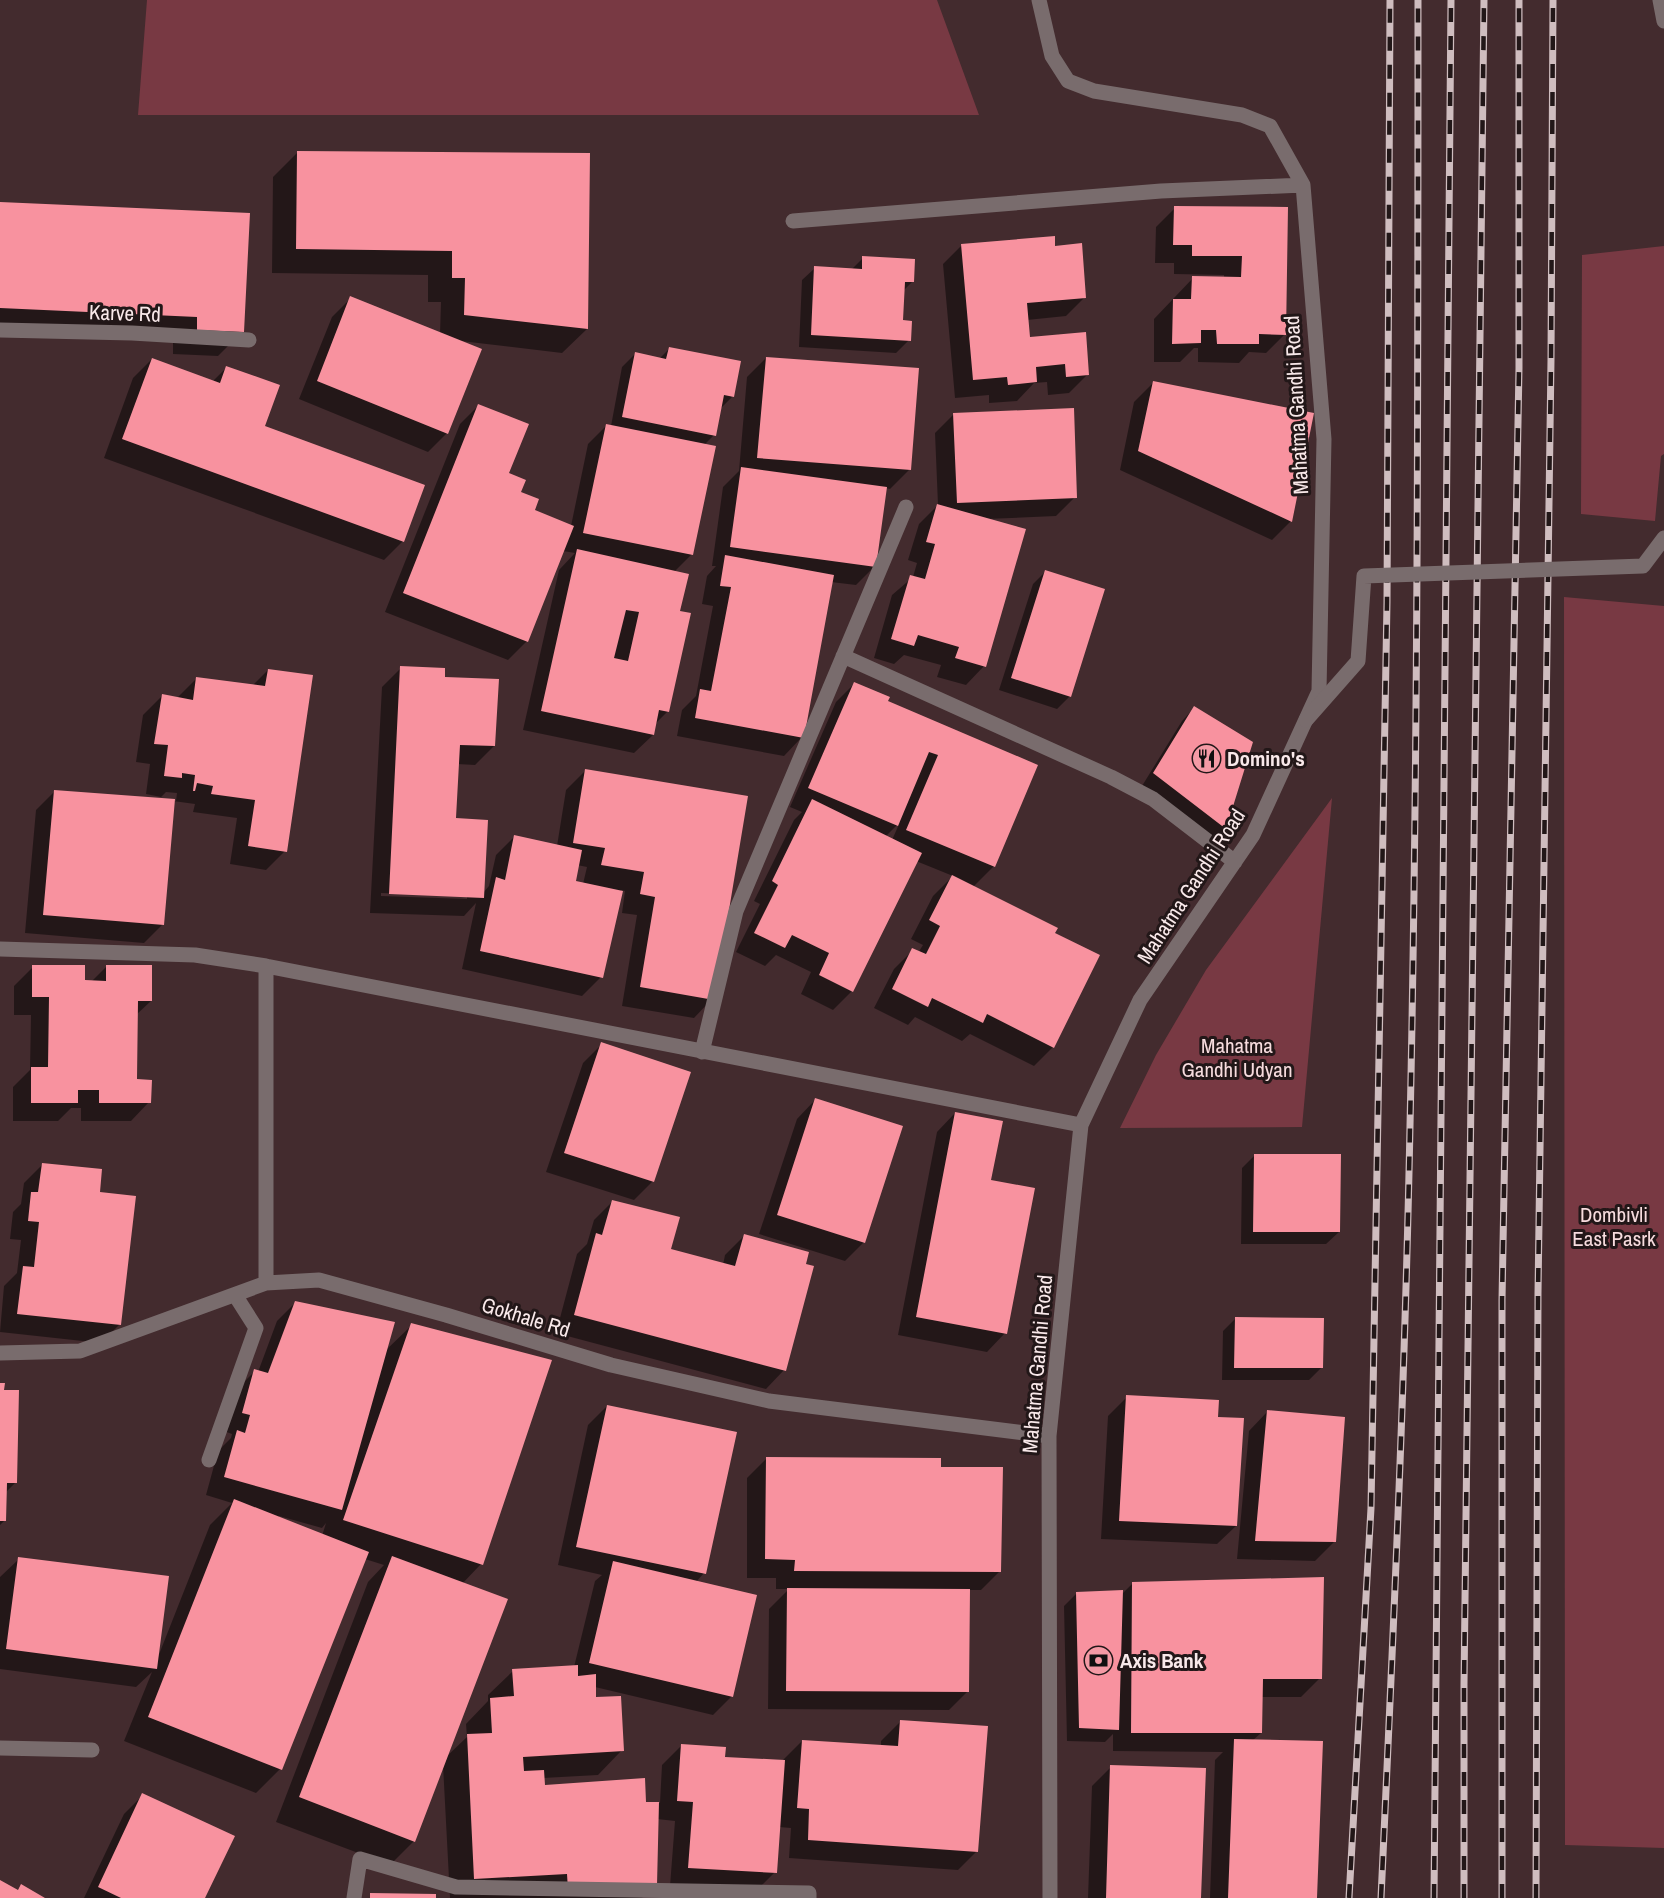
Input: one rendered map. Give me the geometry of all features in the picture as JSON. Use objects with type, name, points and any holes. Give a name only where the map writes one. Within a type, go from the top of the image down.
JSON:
[{"type":"street","points":[[793,221],[1161,190],[1303,186],[1270,126],[1242,115],[1094,91],[1068,81],[1052,56],[1040,0]]},
{"type":"street","points":[[1660,0],[1664,21]]},
{"type":"street","name":"Mahatma Gandhi Road","points":[[1050,1898],[1049,1436],[1081,1125],[1140,1000],[1253,835],[1319,691],[1324,439],[1303,186]]},
{"type":"street","name":"Karve Rd","points":[[0,330],[132,333],[249,340]]},
{"type":"street","points":[[702,1052],[736,911],[906,507]]},
{"type":"street","points":[[1306,720],[1358,661],[1364,576],[1643,566],[1664,538]]},
{"type":"street","points":[[843,656],[1111,777],[1153,800],[1235,862]]},
{"type":"street","points":[[0,949],[195,955],[266,966],[1081,1125]]},
{"type":"street","points":[[266,966],[266,1283]]},
{"type":"street","name":"Gokhale Rd","points":[[0,1353],[80,1351],[266,1283],[319,1280],[446,1315],[611,1365],[769,1401],[1049,1436]]},
{"type":"street","points":[[208,1460],[256,1328],[235,1295]]},
{"type":"street","points":[[0,1748],[92,1750]]},
{"type":"street","points":[[354,1898],[360,1859],[456,1887],[603,1894],[809,1893],[809,1898]]},
{"type":"green space","points":[[147,0],[937,0],[979,115],[138,115]]},
{"type":"green space","points":[[1664,246],[1664,454],[1661,456],[1655,521],[1581,514],[1582,255]]},
{"type":"green space","name":"Dombivli East Pasrk","points":[[1564,597],[1664,606],[1664,1848],[1565,1845]]},
{"type":"green space","name":"Mahatma Gandhi Udyan","points":[[1332,798],[1302,1127],[1120,1128],[1156,1055],[1206,970]]},
{"type":"building","points":[[297,151],[590,153],[588,329],[464,315],[465,278],[452,278],[452,251],[296,249]]},
{"type":"building","points":[[0,202],[250,213],[244,332],[197,330],[197,317],[0,308]]},
{"type":"building","points":[[1174,206],[1288,207],[1286,335],[1259,334],[1259,344],[1217,344],[1216,330],[1201,330],[1201,343],[1172,344],[1173,299],[1191,299],[1192,276],[1241,277],[1242,256],[1192,256],[1192,245],[1173,245]]},
{"type":"building","points":[[1055,236],[1055,246],[1082,243],[1086,298],[1027,303],[1030,337],[1086,332],[1089,375],[1066,377],[1065,364],[1036,367],[1037,382],[1008,385],[1007,377],[973,380],[961,244]]},
{"type":"building","points":[[862,256],[915,259],[914,282],[905,282],[903,320],[912,321],[911,341],[811,335],[814,266],[862,269]]},
{"type":"building","points":[[350,296],[482,349],[448,434],[317,381]]},
{"type":"building","points":[[669,347],[741,361],[734,397],[724,395],[716,436],[622,417],[635,352],[666,359]]},
{"type":"building","points":[[766,357],[919,368],[911,470],[757,458]]},
{"type":"building","points":[[152,358],[220,383],[226,366],[280,385],[265,426],[425,485],[404,542],[122,439]]},
{"type":"building","points":[[1153,381],[1314,413],[1292,522],[1138,451]]},
{"type":"building","points":[[478,404],[529,424],[509,473],[526,480],[521,492],[539,499],[535,510],[574,526],[528,642],[403,593]]},
{"type":"building","points":[[1074,408],[1077,498],[957,503],[953,413]]},
{"type":"building","points":[[606,424],[716,446],[693,555],[583,533]]},
{"type":"building","points":[[741,467],[887,487],[876,567],[730,547]]},
{"type":"building","points":[[937,504],[1026,529],[986,667],[955,658],[959,647],[918,635],[914,646],[891,639],[910,575],[925,579],[935,544],[926,542]]},
{"type":"building","points":[[577,549],[689,574],[680,611],[691,613],[669,712],[659,710],[654,735],[541,711]],"holes":[[[626,610],[639,612],[628,661],[614,658]]]},
{"type":"building","points":[[725,555],[834,575],[804,738],[695,718],[700,689],[711,691],[731,587],[720,586]]},
{"type":"building","points":[[1045,570],[1105,589],[1071,697],[1011,678]]},
{"type":"building","points":[[400,666],[445,668],[445,677],[499,679],[495,746],[460,745],[456,818],[488,820],[484,898],[389,894]]},
{"type":"building","points":[[268,669],[313,675],[287,852],[248,846],[255,800],[211,794],[213,786],[197,783],[193,791],[195,775],[182,773],[182,778],[164,776],[168,745],[154,744],[162,694],[193,700],[196,677],[265,686]]},
{"type":"building","points":[[854,682],[890,697],[888,701],[1038,765],[995,867],[906,830],[938,755],[929,752],[898,826],[808,788]]},
{"type":"building","name":"Domino's","points":[[1194,706],[1253,742],[1226,829],[1153,773]]},
{"type":"building","points":[[585,769],[748,796],[714,1000],[640,987],[655,897],[640,894],[644,872],[601,865],[605,848],[573,843]]},
{"type":"building","points":[[54,790],[175,799],[164,925],[43,915]]},
{"type":"building","points":[[812,799],[922,853],[853,992],[819,975],[829,953],[792,935],[785,948],[754,933],[778,885],[772,881]]},
{"type":"building","points":[[514,835],[582,850],[576,881],[623,891],[603,978],[480,951],[496,877],[505,880]]},
{"type":"building","points":[[952,875],[1058,928],[1055,933],[1100,955],[1054,1048],[987,1014],[983,1023],[932,998],[928,1007],[892,989],[912,948],[926,954],[940,926],[929,920]]},
{"type":"building","points":[[32,965],[85,965],[85,980],[106,981],[106,965],[152,965],[152,1001],[138,1001],[137,1079],[152,1080],[151,1103],[99,1103],[99,1090],[78,1090],[78,1103],[31,1103],[31,1067],[48,1067],[49,997],[32,997]]},
{"type":"building","points":[[601,1042],[691,1072],[654,1182],[564,1153]]},
{"type":"building","points":[[815,1098],[903,1126],[865,1243],[777,1215]]},
{"type":"building","points":[[955,1112],[1003,1121],[991,1180],[1035,1188],[1007,1334],[916,1317]]},
{"type":"building","points":[[1254,1154],[1341,1154],[1340,1232],[1253,1232]]},
{"type":"building","points":[[42,1163],[102,1169],[100,1192],[136,1196],[121,1325],[17,1314],[23,1266],[34,1267],[39,1222],[28,1221],[31,1192],[38,1192]]},
{"type":"building","points":[[612,1200],[680,1217],[671,1249],[735,1266],[744,1234],[809,1252],[806,1264],[814,1266],[786,1371],[574,1315],[596,1233],[602,1235]]},
{"type":"building","points":[[295,1301],[395,1322],[342,1510],[224,1477],[237,1430],[245,1433],[250,1415],[242,1413],[254,1369],[268,1373]]},
{"type":"building","points":[[1235,1317],[1324,1318],[1323,1368],[1234,1368]]},
{"type":"building","points":[[411,1323],[552,1360],[483,1565],[343,1520]]},
{"type":"building","points":[[0,1383],[5,1383],[4,1390],[19,1390],[17,1483],[7,1483],[6,1521],[0,1521]]},
{"type":"building","points":[[1126,1395],[1219,1400],[1218,1417],[1244,1418],[1237,1526],[1119,1521]]},
{"type":"building","points":[[607,1405],[737,1432],[706,1574],[576,1547]]},
{"type":"building","points":[[1267,1410],[1345,1417],[1336,1542],[1255,1541]]},
{"type":"building","points":[[766,1457],[941,1458],[941,1467],[1003,1467],[1001,1572],[794,1571],[795,1560],[765,1559]]},
{"type":"building","points":[[234,1499],[369,1552],[282,1770],[148,1717]]},
{"type":"building","points":[[392,1556],[508,1599],[415,1842],[299,1797]]},
{"type":"building","points":[[18,1557],[169,1576],[157,1669],[6,1649]]},
{"type":"building","points":[[613,1561],[757,1595],[733,1697],[589,1663]]},
{"type":"building","points":[[1324,1577],[1322,1679],[1263,1679],[1262,1733],[1131,1733],[1132,1582]]},
{"type":"building","points":[[787,1588],[970,1589],[969,1692],[786,1691]]},
{"type":"building","name":"Axis Bank","points":[[1123,1590],[1119,1730],[1079,1728],[1076,1592]]},
{"type":"building","points":[[578,1665],[578,1676],[596,1674],[596,1697],[621,1696],[624,1751],[523,1757],[524,1771],[544,1770],[545,1785],[645,1778],[646,1802],[659,1802],[657,1885],[568,1890],[567,1874],[474,1879],[467,1734],[492,1733],[490,1698],[514,1696],[512,1669]]},
{"type":"building","points":[[900,1720],[988,1726],[978,1852],[808,1840],[809,1809],[797,1808],[802,1740],[898,1746]]},
{"type":"building","points":[[1234,1739],[1323,1741],[1317,1898],[1228,1898]]},
{"type":"building","points":[[681,1744],[726,1747],[725,1757],[785,1760],[777,1873],[688,1868],[693,1802],[677,1801]]},
{"type":"building","points":[[1110,1765],[1206,1768],[1201,1898],[1106,1898]]},
{"type":"building","points":[[142,1793],[235,1836],[205,1898],[121,1898],[98,1887]]},
{"type":"building","points":[[0,1880],[18,1890],[21,1884],[45,1898],[0,1898]]},
{"type":"building","points":[[370,1893],[436,1894],[436,1898],[370,1898]]},
{"type":"railway","points":[[1349,1898],[1371,1508],[1387,602],[1390,0]]},
{"type":"railway","points":[[1381,1898],[1402,1415],[1413,985],[1418,422],[1418,0]]},
{"type":"railway","points":[[1434,1898],[1451,0]]},
{"type":"railway","points":[[1464,1898],[1464,1685],[1484,0]]},
{"type":"railway","points":[[1502,1898],[1502,1300],[1519,368],[1519,0]]},
{"type":"railway","points":[[1536,1898],[1538,1294],[1551,360],[1553,0]]},
{"type":"place","name":"Domino's","points":[[1206,758]]},
{"type":"place","name":"Axis Bank","points":[[1099,1660]]}]
